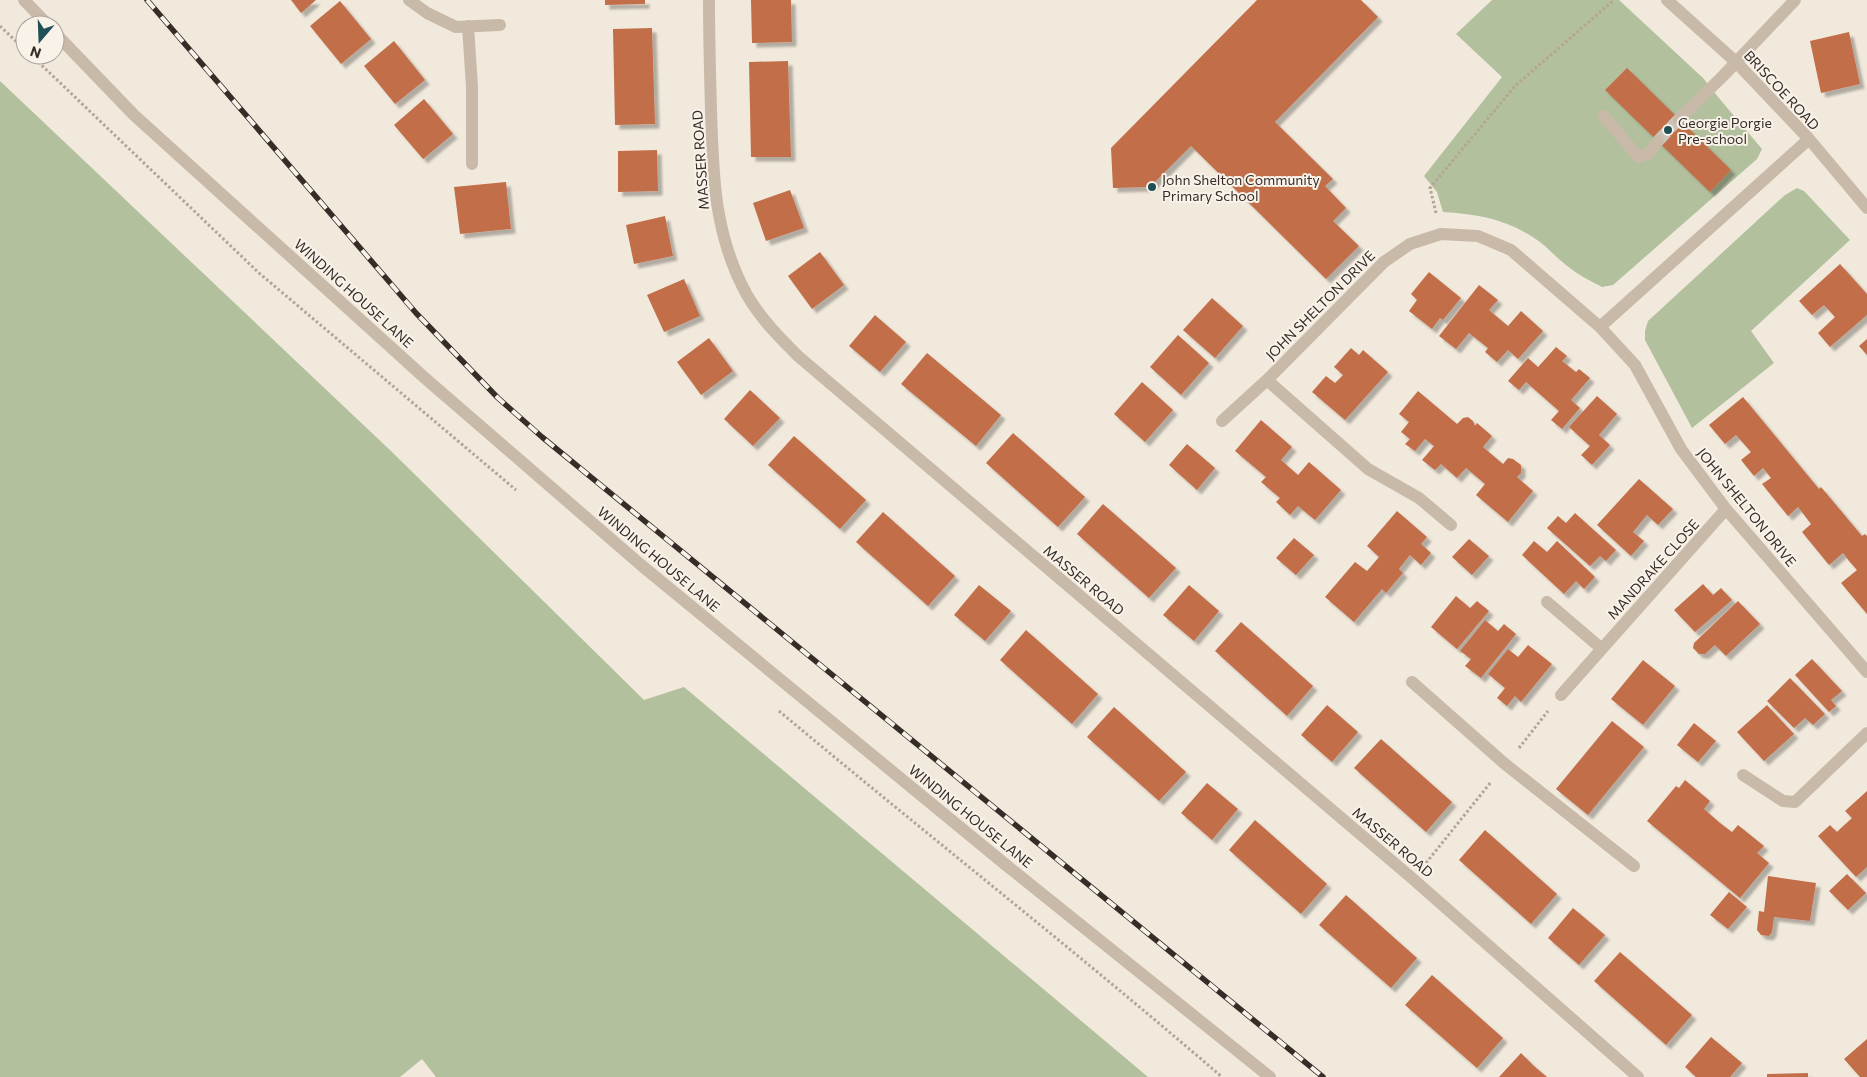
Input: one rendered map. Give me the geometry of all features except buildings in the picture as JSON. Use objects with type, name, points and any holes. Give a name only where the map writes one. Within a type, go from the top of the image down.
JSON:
[{"type":"street","points":[[24,0],[38,15]]},
{"type":"street","points":[[409,0],[427,13],[456,27],[500,25]]},
{"type":"street","name":"MASSER ROAD","points":[[709,0],[712,172],[719,220],[731,261],[748,296],[770,328],[798,356],[1414,879],[1638,1077]]},
{"type":"street","name":"BRISCOE ROAD","points":[[1666,0],[1736,62],[1809,139],[1867,208]]},
{"type":"street","points":[[1679,119],[1795,0]]},
{"type":"street","points":[[468,26],[472,87],[472,164]]},
{"type":"street","name":"WINDING HOUSE LANE","points":[[65,42],[142,122],[426,379],[641,565],[1270,1077]]},
{"type":"street","points":[[1604,116],[1638,157],[1649,153],[1658,141]]},
{"type":"street","points":[[1600,327],[1809,139]]},
{"type":"street","name":"JOHN SHELTON DRIVE","points":[[1222,421],[1267,380],[1384,262],[1410,244],[1441,234],[1478,236],[1511,250],[1600,327],[1635,366],[1681,450],[1726,509],[1867,672]]},
{"type":"street","name":"JOHN SHELTON DRIVE","points":[[1267,380],[1368,469],[1419,498],[1451,526]]},
{"type":"street","name":"MANDRAKE CLOSE","points":[[1561,695],[1726,509]]},
{"type":"street","points":[[1547,602],[1602,649]]},
{"type":"street","points":[[1412,682],[1505,764],[1634,866]]},
{"type":"street","points":[[1743,775],[1783,801],[1795,802],[1867,733]]},
{"type":"path","points":[[1441,234],[1430,188],[1515,86],[1614,0]]},
{"type":"path","points":[[0,26],[15,40]]},
{"type":"path","points":[[1414,879],[1561,695]]},
{"type":"green space","points":[[1492,0],[1619,0],[1703,78],[1762,149],[1757,159],[1613,285],[1602,287],[1584,277],[1566,265],[1529,234],[1506,223],[1469,214],[1443,212],[1437,192],[1424,176],[1502,77],[1456,34]]},
{"type":"green space","points":[[0,81],[392,452],[644,700],[684,687],[1148,1077],[436,1077],[422,1059],[400,1077],[0,1077]]},
{"type":"green space","points":[[1797,188],[1804,191],[1850,240],[1751,331],[1774,363],[1692,428],[1645,340],[1648,321],[1785,195]]},
{"type":"tunnel","points":[[1658,141],[1679,119]]},
{"type":"railway","points":[[147,0],[416,313],[498,398],[542,437],[1323,1077]]},
{"type":"place","name":"Georgie Porgie Pre-school","points":[[1668,130]]},
{"type":"place","name":"John Shelton Community Primary School","points":[[1152,187]]}]
